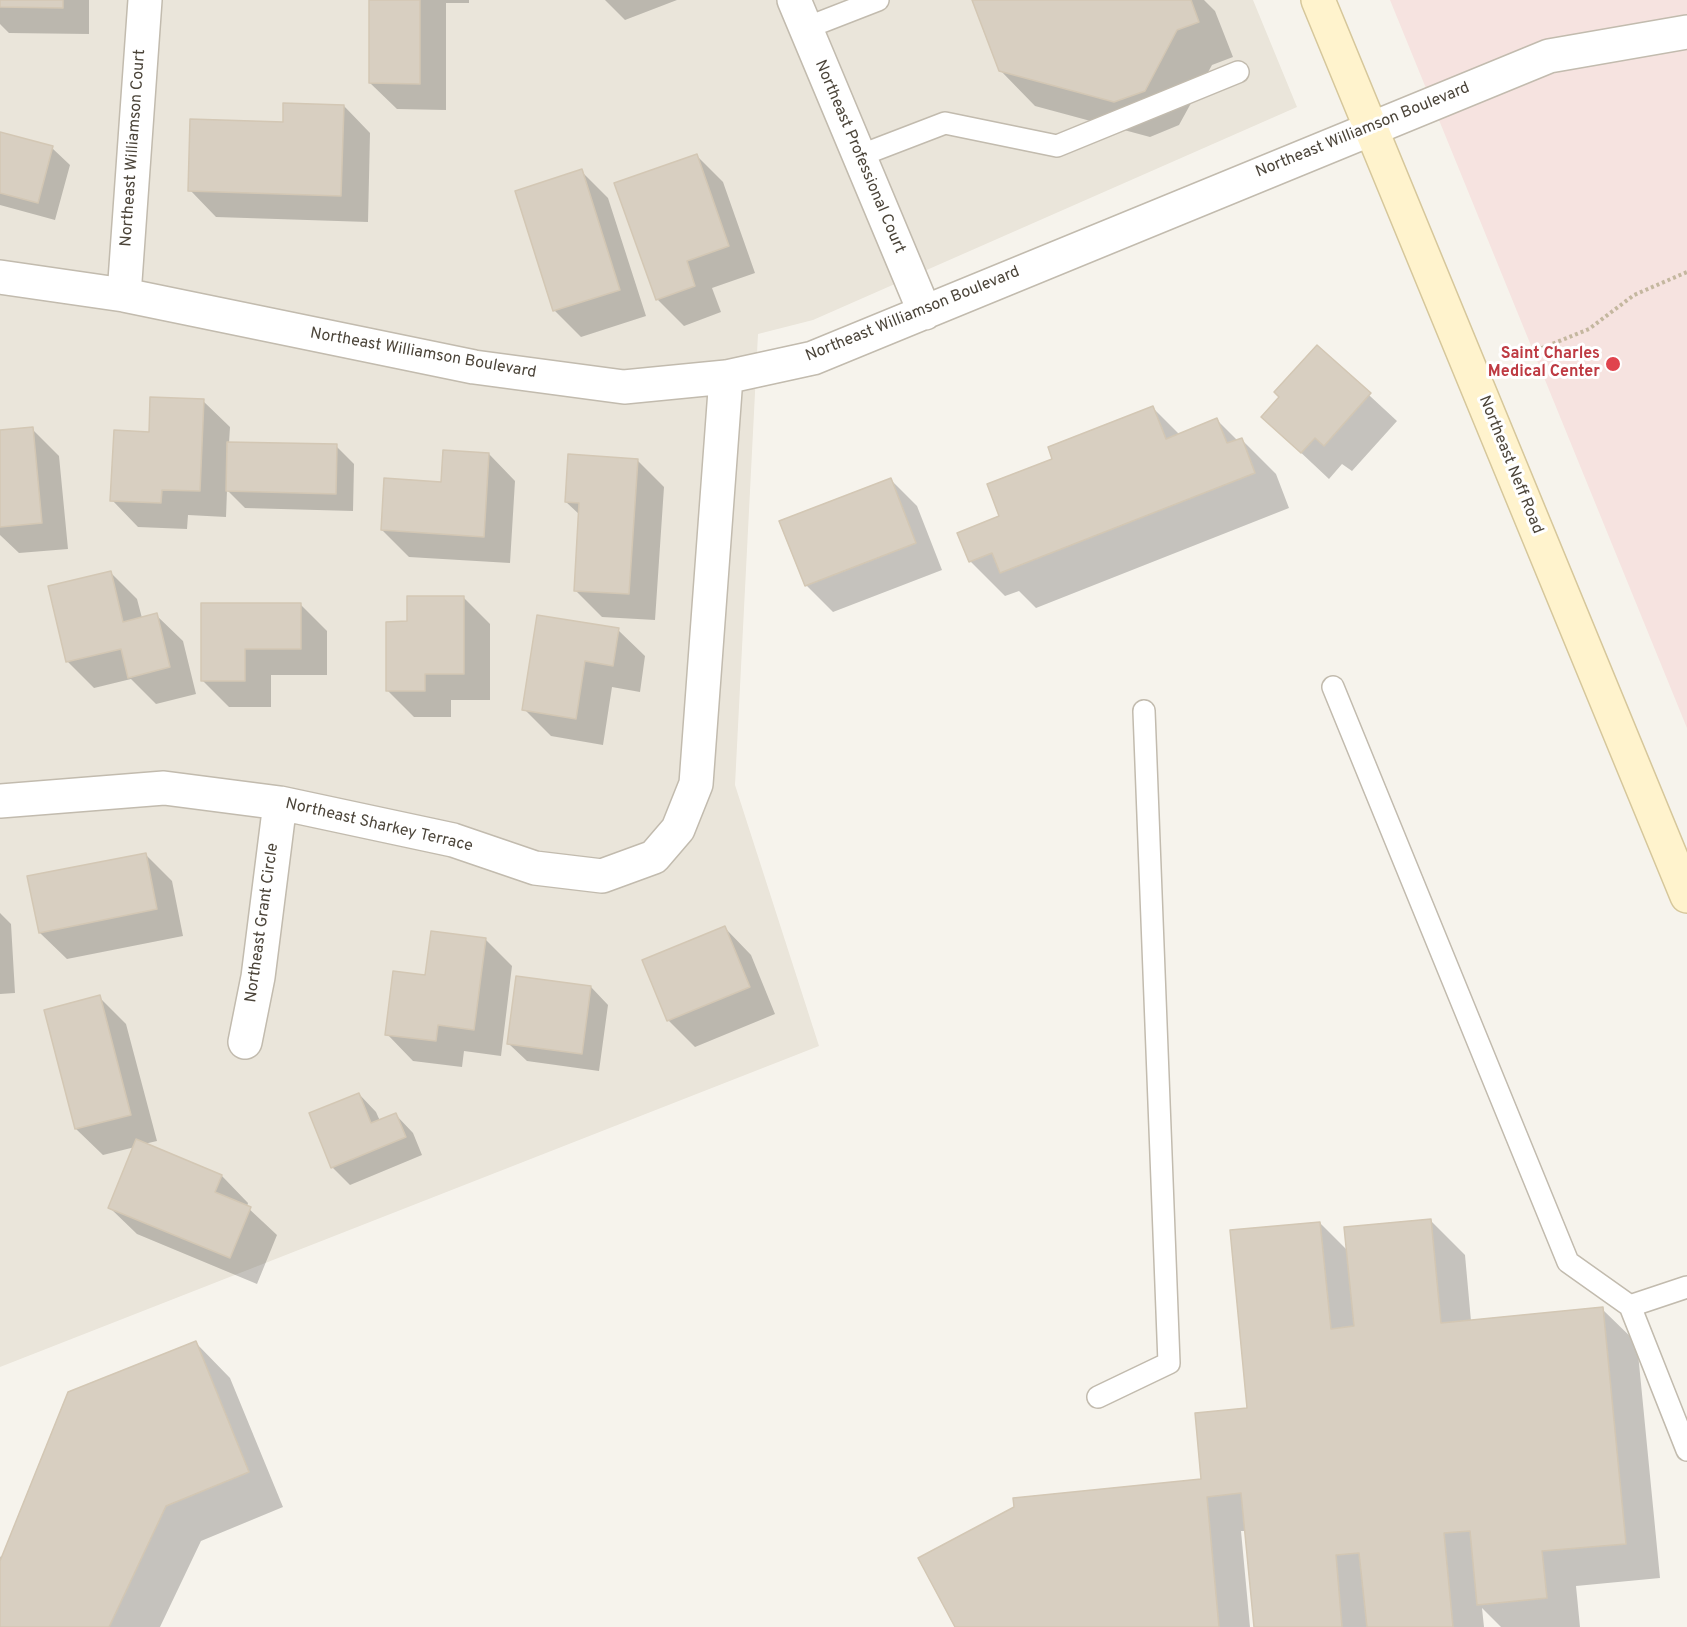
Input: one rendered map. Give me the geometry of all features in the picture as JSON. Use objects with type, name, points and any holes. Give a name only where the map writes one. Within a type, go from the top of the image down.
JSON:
[{"type":"main road","name":"Northeast Neff Road","points":[[1318,0],[1687,896]]},
{"type":"street","name":"Northeast Williamson Court","points":[[124,295],[145,0]]},
{"type":"street","name":"Northeast Professional Court","points":[[800,14],[925,313]]},
{"type":"street","name":"Northeast Williamson Boulevard","points":[[0,277],[124,295],[474,367],[624,387],[726,377],[813,358],[1549,56],[1687,32]]},
{"type":"street","name":"Northeast Sharkey Terrace","points":[[0,801],[164,788],[280,803],[453,840],[536,868],[602,876],[654,857],[678,829],[696,784],[726,377]]},
{"type":"street","name":"Northeast Grant Circle","points":[[244,1042],[258,977],[280,803]]},
{"type":"lane","points":[[800,14],[878,0]]},
{"type":"lane","points":[[859,156],[945,123],[1057,146],[1238,72]]},
{"type":"lane","points":[[1333,687],[1568,1262],[1630,1306],[1687,1450]]},
{"type":"lane","points":[[1098,1397],[1169,1363],[1144,711]]},
{"type":"lane","points":[[1630,1306],[1687,1287]]},
{"type":"path","points":[[1526,355],[1589,329],[1634,295],[1687,272]]},
{"type":"shaded area","points":[[0,0],[1253,0],[1297,107],[813,320],[758,334],[735,785],[819,1046],[0,1367]]},
{"type":"shaded area","name":"Saint Charles Medical Center","points":[[1390,0],[1687,0],[1687,728]]},
{"type":"building","points":[[0,0],[63,0],[63,8],[0,7]]},
{"type":"building","points":[[369,0],[420,0],[420,84],[369,83]]},
{"type":"building","points":[[972,0],[1191,0],[1199,22],[1177,30],[1145,91],[1114,102],[999,71]]},
{"type":"building","points":[[283,103],[344,105],[341,196],[188,191],[190,119],[283,122]]},
{"type":"building","points":[[0,132],[53,146],[38,203],[0,193]]},
{"type":"building","points":[[697,154],[729,246],[687,261],[695,286],[656,300],[614,183]]},
{"type":"building","points":[[582,169],[620,290],[553,311],[515,191]]},
{"type":"building","points":[[1317,345],[1371,393],[1324,446],[1315,438],[1301,453],[1261,417],[1279,397],[1274,392]]},
{"type":"building","points":[[150,397],[204,399],[200,491],[162,490],[161,503],[110,501],[114,430],[149,432]]},
{"type":"building","points":[[1153,406],[1166,439],[1217,418],[1227,443],[1242,438],[1255,473],[1000,573],[992,553],[969,562],[957,533],[999,516],[987,484],[1052,459],[1048,447]]},
{"type":"building","points":[[33,427],[42,523],[0,527],[0,430]]},
{"type":"building","points":[[227,442],[337,444],[336,494],[226,491]]},
{"type":"building","points":[[443,450],[489,453],[484,537],[381,530],[384,478],[441,482]]},
{"type":"building","points":[[568,454],[638,459],[629,594],[574,591],[579,503],[565,502]]},
{"type":"building","points":[[891,478],[916,543],[805,586],[779,521]]},
{"type":"building","points":[[111,571],[123,622],[157,613],[170,667],[128,678],[121,649],[66,662],[48,586]]},
{"type":"building","points":[[407,596],[464,596],[464,674],[425,674],[425,691],[386,691],[386,622],[407,621]]},
{"type":"building","points":[[201,603],[301,603],[301,649],[245,649],[245,681],[201,681]]},
{"type":"building","points":[[537,615],[619,628],[613,666],[585,661],[576,719],[522,710]]},
{"type":"building","points":[[146,853],[157,909],[39,933],[27,876]]},
{"type":"building","points":[[725,926],[750,987],[667,1021],[642,960]]},
{"type":"building","points":[[431,931],[486,938],[474,1030],[438,1025],[436,1041],[385,1035],[393,971],[425,975]]},
{"type":"building","points":[[516,976],[591,986],[582,1054],[507,1044]]},
{"type":"building","points":[[100,995],[131,1115],[75,1129],[44,1010]]},
{"type":"building","points":[[359,1093],[371,1123],[396,1113],[406,1137],[331,1168],[309,1113]]},
{"type":"building","points":[[136,1139],[222,1175],[215,1192],[251,1207],[230,1258],[108,1208]]},
{"type":"building","points":[[1431,1219],[1441,1323],[1603,1307],[1626,1544],[1542,1551],[1547,1598],[1477,1605],[1470,1531],[1444,1533],[1453,1627],[1367,1627],[1359,1553],[1336,1555],[1342,1627],[1254,1627],[1241,1493],[1207,1497],[1219,1627],[955,1627],[918,1558],[1014,1507],[1013,1498],[1201,1479],[1195,1413],[1247,1408],[1230,1230],[1320,1222],[1331,1329],[1354,1326],[1344,1227]]},
{"type":"building","points":[[196,1341],[249,1472],[166,1506],[109,1627],[0,1627],[0,1561],[68,1392]]},
{"type":"place","name":"Saint Charles Medical Center","points":[[1613,364]]}]
